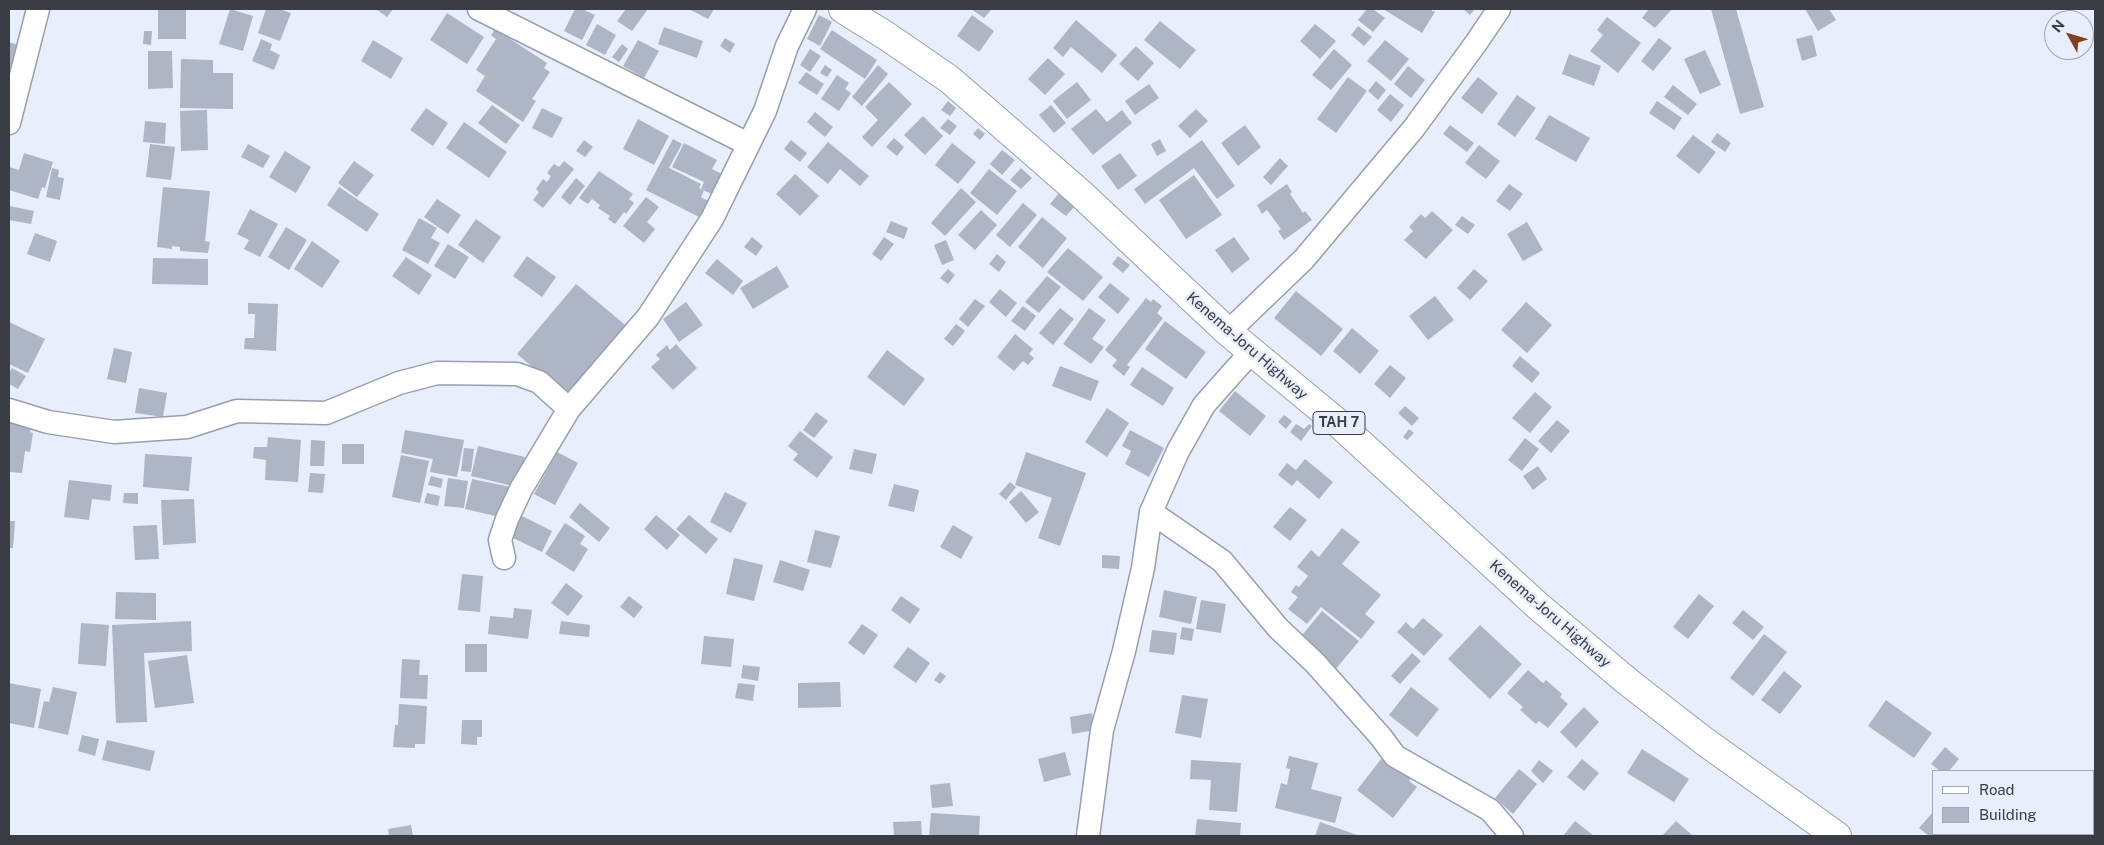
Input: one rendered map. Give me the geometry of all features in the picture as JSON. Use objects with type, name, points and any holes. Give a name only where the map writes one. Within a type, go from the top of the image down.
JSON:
[{"type":"highway","name":"Kenema-Joru Highway","points":[[843,9],[949,79],[1080,193],[1228,332],[1338,422],[1538,606],[1628,682],[1704,742],[1837,836]]},
{"type":"street","points":[[9,123],[38,9]]},
{"type":"street","points":[[479,9],[748,144]]},
{"type":"street","points":[[504,558],[500,540],[521,489],[569,409],[648,317],[665,294],[712,219],[765,111],[787,46],[805,9]]},
{"type":"street","points":[[1228,332],[1304,259],[1414,128],[1499,9]]},
{"type":"street","points":[[1088,836],[1102,730],[1124,651],[1139,586],[1151,512],[1178,451],[1204,405],[1251,352]]},
{"type":"street","points":[[9,410],[48,422],[114,432],[187,426],[237,411],[326,413],[399,383],[437,373],[517,374],[539,382],[569,409]]},
{"type":"street","points":[[1151,512],[1222,561],[1278,628],[1315,663],[1381,737],[1395,756],[1490,810],[1512,836]]},
{"type":"building","points":[[230,9],[253,16],[243,51],[219,44]]},
{"type":"building","points":[[266,9],[279,9],[291,13],[280,41],[258,33]]},
{"type":"building","points":[[376,9],[393,9],[387,17]]},
{"type":"building","points":[[575,9],[582,9],[595,15],[582,40],[564,31]]},
{"type":"building","points":[[626,9],[648,9],[632,31],[617,21]]},
{"type":"building","points":[[689,9],[714,9],[708,19]]},
{"type":"building","points":[[971,9],[992,9],[984,18]]},
{"type":"building","points":[[1367,9],[1373,9],[1385,18],[1373,32],[1358,20]]},
{"type":"building","points":[[1383,9],[1429,9],[1435,12],[1422,33]]},
{"type":"building","points":[[1463,9],[1475,9],[1470,15]]},
{"type":"building","points":[[1649,9],[1672,9],[1655,28],[1642,18]]},
{"type":"building","points":[[1711,9],[1736,9],[1764,107],[1740,114]]},
{"type":"building","points":[[1805,9],[1829,9],[1836,20],[1818,31]]},
{"type":"building","points":[[158,10],[186,10],[186,39],[158,39]]},
{"type":"building","points":[[447,13],[484,37],[467,64],[430,40]]},
{"type":"building","points":[[819,15],[832,22],[820,46],[807,39]]},
{"type":"building","points":[[972,15],[994,31],[979,52],[957,36]]},
{"type":"building","points":[[1607,17],[1641,43],[1618,73],[1590,51],[1603,35],[1597,30]]},
{"type":"building","points":[[1076,20],[1117,55],[1102,73],[1071,47],[1063,57],[1053,48]]},
{"type":"building","points":[[1160,21],[1196,50],[1180,69],[1144,40]]},
{"type":"building","points":[[597,24],[616,35],[605,55],[586,45]]},
{"type":"building","points":[[1315,24],[1336,41],[1320,59],[1300,41]]},
{"type":"building","points":[[1358,26],[1372,37],[1364,46],[1351,35]]},
{"type":"building","points":[[664,27],[703,41],[697,58],[658,44]]},
{"type":"building","points":[[495,29],[547,63],[544,68],[550,72],[532,99],[536,101],[523,122],[476,91],[485,76],[476,70],[496,39],[491,35]]},
{"type":"building","points":[[832,30],[877,60],[865,79],[820,49]]},
{"type":"building","points":[[144,31],[152,31],[151,45],[143,44]]},
{"type":"building","points":[[1812,35],[1817,56],[1802,61],[1796,39]]},
{"type":"building","points":[[725,38],[735,44],[730,53],[720,46]]},
{"type":"building","points":[[1659,38],[1672,48],[1653,71],[1641,61]]},
{"type":"building","points":[[261,39],[272,44],[270,50],[280,55],[274,70],[252,61]]},
{"type":"building","points":[[373,40],[403,58],[391,79],[361,61]]},
{"type":"building","points":[[638,40],[659,51],[644,78],[623,66]]},
{"type":"building","points":[[1385,40],[1409,59],[1391,81],[1367,61]]},
{"type":"building","points":[[9,42],[21,46],[9,83]]},
{"type":"building","points":[[622,44],[628,49],[619,62],[612,57]]},
{"type":"building","points":[[1136,46],[1154,63],[1138,81],[1119,64]]},
{"type":"building","points":[[810,49],[821,56],[810,72],[800,65]]},
{"type":"building","points":[[1334,49],[1352,65],[1331,90],[1312,75]]},
{"type":"building","points":[[1705,50],[1721,85],[1700,94],[1684,59]]},
{"type":"building","points":[[148,51],[172,51],[173,88],[148,89]]},
{"type":"building","points":[[1569,54],[1601,66],[1594,86],[1562,74]]},
{"type":"building","points":[[1048,58],[1065,74],[1045,95],[1028,79]]},
{"type":"building","points":[[181,59],[213,60],[213,73],[233,73],[233,109],[180,108]]},
{"type":"building","points":[[825,65],[832,70],[827,77],[820,73]]},
{"type":"building","points":[[878,65],[888,74],[862,106],[852,97]]},
{"type":"building","points":[[1408,66],[1425,80],[1411,98],[1394,84]]},
{"type":"building","points":[[806,72],[824,84],[817,95],[798,83]]},
{"type":"building","points":[[837,75],[849,83],[845,89],[851,93],[839,111],[821,99]]},
{"type":"building","points":[[1348,77],[1367,91],[1336,133],[1317,119]]},
{"type":"building","points":[[1478,77],[1498,93],[1482,114],[1461,98]]},
{"type":"building","points":[[1376,81],[1386,90],[1378,100],[1368,91]]},
{"type":"building","points":[[889,82],[912,104],[872,147],[862,137],[878,120],[865,107]]},
{"type":"building","points":[[1077,82],[1091,100],[1067,119],[1053,101]]},
{"type":"building","points":[[1149,84],[1159,98],[1135,115],[1125,101]]},
{"type":"building","points":[[1673,85],[1697,104],[1688,115],[1664,97]]},
{"type":"building","points":[[1390,94],[1404,105],[1391,122],[1377,110]]},
{"type":"building","points":[[1517,95],[1536,108],[1515,137],[1497,124]]},
{"type":"building","points":[[948,101],[956,108],[950,116],[941,110]]},
{"type":"building","points":[[1657,101],[1682,118],[1674,130],[1649,113]]},
{"type":"building","points":[[492,105],[520,125],[506,144],[478,123]]},
{"type":"building","points":[[1051,105],[1066,123],[1054,133],[1039,115]]},
{"type":"building","points":[[426,108],[448,123],[433,146],[410,130]]},
{"type":"building","points":[[542,108],[563,118],[552,138],[532,128]]},
{"type":"building","points":[[1096,109],[1107,122],[1122,110],[1132,123],[1093,155],[1071,129]]},
{"type":"building","points":[[1196,109],[1208,121],[1190,138],[1178,126]]},
{"type":"building","points":[[207,110],[208,150],[181,151],[180,111]]},
{"type":"building","points":[[815,112],[833,127],[825,137],[807,122]]},
{"type":"building","points":[[1549,115],[1590,138],[1576,162],[1535,139]]},
{"type":"building","points":[[923,116],[943,136],[925,155],[904,135]]},
{"type":"building","points":[[638,119],[669,136],[654,165],[623,149]]},
{"type":"building","points":[[948,119],[957,126],[950,135],[940,128]]},
{"type":"building","points":[[145,121],[166,123],[165,144],[143,142]]},
{"type":"building","points":[[464,122],[507,152],[489,178],[446,148]]},
{"type":"building","points":[[1245,125],[1261,147],[1238,166],[1221,143]]},
{"type":"building","points":[[1450,125],[1474,143],[1467,152],[1443,134]]},
{"type":"building","points":[[978,128],[985,134],[980,140],[973,134]]},
{"type":"building","points":[[1717,133],[1731,143],[1725,152],[1711,142]]},
{"type":"building","points":[[1693,135],[1716,152],[1699,174],[1676,156]]},
{"type":"building","points":[[894,138],[904,147],[897,156],[886,147]]},
{"type":"building","points":[[673,139],[682,144],[669,168],[701,184],[699,188],[704,191],[701,197],[708,201],[699,217],[646,190]]},
{"type":"building","points":[[1160,139],[1166,151],[1157,156],[1151,144]]},
{"type":"building","points":[[584,140],[593,147],[585,157],[576,151]]},
{"type":"building","points":[[791,140],[807,153],[800,162],[784,149]]},
{"type":"building","points":[[1202,140],[1235,186],[1217,199],[1194,168],[1145,204],[1134,189]]},
{"type":"building","points":[[828,142],[869,176],[860,186],[840,169],[828,184],[807,167]]},
{"type":"building","points":[[684,143],[717,160],[712,169],[724,175],[714,195],[701,189],[704,182],[672,167]]},
{"type":"building","points":[[952,143],[976,162],[958,184],[935,165]]},
{"type":"building","points":[[150,144],[175,147],[171,180],[146,177]]},
{"type":"building","points":[[248,144],[270,156],[263,168],[241,157]]},
{"type":"building","points":[[1479,145],[1500,161],[1486,179],[1465,163]]},
{"type":"building","points":[[1002,150],[1015,160],[1002,175],[990,164]]},
{"type":"building","points":[[285,151],[311,167],[296,193],[269,177]]},
{"type":"building","points":[[24,153],[53,162],[45,188],[42,187],[38,199],[9,190],[9,167],[19,170]]},
{"type":"building","points":[[1120,153],[1137,176],[1118,190],[1101,166]]},
{"type":"building","points":[[1280,158],[1288,166],[1271,185],[1263,177]]},
{"type":"building","points":[[354,161],[374,175],[357,197],[338,183]]},
{"type":"building","points":[[564,161],[574,169],[543,208],[533,200],[539,192],[536,189],[543,179],[547,182],[551,176],[547,173],[554,164],[559,167]]},
{"type":"building","points":[[52,168],[59,170],[58,177],[64,178],[60,200],[46,197]]},
{"type":"building","points":[[1021,168],[1032,178],[1021,189],[1010,180]]},
{"type":"building","points":[[989,169],[1017,191],[997,215],[970,193]]},
{"type":"building","points":[[599,171],[633,194],[629,199],[634,203],[615,224],[608,219],[610,216],[598,208],[600,205],[592,199],[588,204],[579,198]]},
{"type":"building","points":[[795,174],[819,196],[800,216],[776,194]]},
{"type":"building","points":[[1194,175],[1222,215],[1186,239],[1159,200]]},
{"type":"building","points":[[576,178],[585,186],[570,205],[561,197]]},
{"type":"building","points":[[1287,184],[1292,192],[1290,194],[1303,213],[1305,211],[1312,220],[1284,240],[1278,231],[1281,229],[1267,210],[1262,214],[1257,205]]},
{"type":"building","points":[[1509,184],[1523,194],[1510,211],[1496,201]]},
{"type":"building","points":[[163,187],[210,191],[205,241],[210,242],[208,253],[180,251],[180,247],[172,246],[172,249],[157,247]]},
{"type":"building","points":[[339,187],[379,214],[367,232],[327,205]]},
{"type":"building","points":[[961,188],[976,202],[945,236],[931,223]]},
{"type":"building","points":[[1060,192],[1076,205],[1066,216],[1050,204]]},
{"type":"building","points":[[646,197],[659,207],[647,222],[655,229],[644,243],[623,226]]},
{"type":"building","points":[[437,199],[461,215],[448,234],[424,217]]},
{"type":"building","points":[[1023,203],[1037,215],[1010,247],[996,235]]},
{"type":"building","points":[[9,206],[34,211],[31,224],[9,220]]},
{"type":"building","points":[[250,209],[278,224],[260,257],[244,249],[249,240],[237,234]]},
{"type":"building","points":[[981,210],[997,225],[975,250],[958,235]]},
{"type":"building","points":[[1432,211],[1453,230],[1426,259],[1404,240],[1413,231],[1409,227],[1421,214],[1425,218]]},
{"type":"building","points":[[1462,216],[1475,225],[1468,234],[1455,225]]},
{"type":"building","points":[[1042,217],[1067,238],[1043,268],[1018,247]]},
{"type":"building","points":[[419,218],[437,228],[431,238],[440,243],[428,264],[402,250]]},
{"type":"building","points":[[476,219],[501,237],[483,263],[458,245]]},
{"type":"building","points":[[891,221],[908,228],[904,239],[886,232]]},
{"type":"building","points":[[1527,222],[1543,250],[1523,261],[1507,234]]},
{"type":"building","points":[[286,227],[307,240],[289,270],[268,257]]},
{"type":"building","points":[[35,233],[57,241],[50,262],[27,254]]},
{"type":"building","points":[[752,237],[763,246],[756,256],[744,247]]},
{"type":"building","points":[[884,237],[894,244],[881,261],[872,254]]},
{"type":"building","points":[[1234,237],[1250,259],[1232,273],[1215,250]]},
{"type":"building","points":[[946,240],[954,260],[942,265],[934,245]]},
{"type":"building","points":[[312,241],[340,261],[322,288],[294,269]]},
{"type":"building","points":[[448,244],[469,257],[455,279],[434,266]]},
{"type":"building","points":[[1068,248],[1103,277],[1083,301],[1047,272]]},
{"type":"building","points":[[997,254],[1006,262],[999,272],[989,264]]},
{"type":"building","points":[[527,256],[556,277],[542,297],[513,276]]},
{"type":"building","points":[[1118,256],[1130,265],[1123,273],[1112,264]]},
{"type":"building","points":[[406,257],[432,275],[419,295],[392,276]]},
{"type":"building","points":[[153,258],[208,259],[208,285],[152,284]]},
{"type":"building","points":[[717,259],[743,281],[733,295],[705,273]]},
{"type":"building","points":[[777,266],[789,287],[753,309],[740,288]]},
{"type":"building","points":[[948,269],[955,275],[948,284],[940,278]]},
{"type":"building","points":[[1474,269],[1488,281],[1470,300],[1457,288]]},
{"type":"building","points":[[1047,276],[1061,287],[1039,313],[1025,302]]},
{"type":"building","points":[[1110,283],[1130,299],[1118,314],[1098,297]]},
{"type":"building","points":[[576,284],[629,328],[569,398],[517,354]]},
{"type":"building","points":[[1000,289],[1017,303],[1006,317],[989,302]]},
{"type":"building","points":[[1296,291],[1343,329],[1321,356],[1274,318]]},
{"type":"building","points":[[1435,296],[1454,320],[1428,340],[1409,316]]},
{"type":"building","points":[[1146,298],[1151,302],[1153,299],[1162,306],[1157,313],[1163,318],[1127,365],[1130,367],[1124,376],[1112,366],[1117,360],[1105,350]]},
{"type":"building","points":[[975,299],[985,306],[968,327],[959,319]]},
{"type":"building","points":[[686,302],[703,325],[679,342],[663,319]]},
{"type":"building","points":[[1526,302],[1552,325],[1527,353],[1501,330]]},
{"type":"building","points":[[248,303],[278,304],[276,351],[244,349],[245,338],[254,338],[255,314],[248,314]]},
{"type":"building","points":[[1023,306],[1036,316],[1025,331],[1011,321]]},
{"type":"building","points":[[1060,308],[1074,319],[1053,345],[1039,333]]},
{"type":"building","points":[[1089,308],[1106,320],[1092,339],[1104,347],[1091,364],[1063,344]]},
{"type":"building","points":[[1165,321],[1206,352],[1186,379],[1145,349]]},
{"type":"building","points":[[9,322],[45,339],[28,373],[9,364]]},
{"type":"building","points":[[956,324],[965,331],[953,346],[944,339]]},
{"type":"building","points":[[1352,328],[1379,351],[1360,374],[1333,351]]},
{"type":"building","points":[[1015,334],[1033,349],[1029,354],[1034,358],[1028,365],[1023,361],[1014,371],[997,357]]},
{"type":"building","points":[[676,344],[697,368],[673,390],[651,367],[660,359],[656,355],[667,345],[670,350]]},
{"type":"building","points":[[114,348],[132,352],[126,383],[107,379]]},
{"type":"building","points":[[887,350],[925,379],[904,406],[867,377]]},
{"type":"building","points":[[1520,356],[1540,373],[1532,383],[1512,366]]},
{"type":"building","points":[[1390,365],[1406,378],[1390,398],[1374,384]]},
{"type":"building","points":[[1060,366],[1099,381],[1091,401],[1052,386]]},
{"type":"building","points":[[1142,367],[1174,388],[1163,406],[1130,385]]},
{"type":"building","points":[[12,368],[26,376],[18,389],[9,384],[9,374]]},
{"type":"building","points":[[139,388],[167,393],[163,417],[135,413]]},
{"type":"building","points":[[1235,391],[1266,416],[1250,436],[1219,411]]},
{"type":"building","points":[[1535,392],[1552,407],[1530,433],[1512,418]]},
{"type":"building","points":[[1405,406],[1419,418],[1412,426],[1398,413]]},
{"type":"building","points":[[1107,408],[1129,423],[1107,457],[1085,442]]},
{"type":"building","points":[[816,412],[828,421],[814,438],[803,430]]},
{"type":"building","points":[[1284,415],[1292,421],[1286,429],[1278,422]]},
{"type":"building","points":[[9,420],[32,423],[30,432],[33,433],[30,452],[25,451],[22,473],[9,472]]},
{"type":"building","points":[[1557,420],[1570,431],[1551,453],[1538,441]]},
{"type":"building","points":[[1296,424],[1304,429],[1309,424],[1312,426],[1301,441],[1290,432]]},
{"type":"building","points":[[1409,429],[1414,433],[1407,440],[1403,437]]},
{"type":"building","points":[[405,430],[464,440],[457,477],[430,472],[433,459],[401,453]]},
{"type":"building","points":[[1130,430],[1164,448],[1149,477],[1125,464],[1131,451],[1122,446]]},
{"type":"building","points":[[800,431],[833,457],[817,478],[793,460],[798,454],[788,446]]},
{"type":"building","points":[[268,437],[301,440],[298,482],[265,480],[266,460],[253,458],[254,447],[267,447]]},
{"type":"building","points":[[1525,438],[1539,449],[1522,471],[1508,460]]},
{"type":"building","points":[[311,440],[325,441],[324,466],[310,466]]},
{"type":"building","points":[[342,444],[364,444],[364,464],[342,464]]},
{"type":"building","points":[[478,446],[525,457],[517,487],[471,476]]},
{"type":"building","points":[[464,448],[474,449],[471,472],[461,471]]},
{"type":"building","points":[[854,449],[877,454],[872,474],[849,469]]},
{"type":"building","points":[[557,452],[578,463],[555,505],[534,494]]},
{"type":"building","points":[[1026,452],[1086,473],[1060,546],[1038,538],[1052,498],[1015,485]]},
{"type":"building","points":[[145,454],[192,457],[189,491],[143,487]]},
{"type":"building","points":[[401,455],[429,461],[420,503],[392,497]]},
{"type":"building","points":[[1305,459],[1333,482],[1319,499],[1297,480],[1292,486],[1278,475],[1287,463],[1296,470]]},
{"type":"building","points":[[1538,466],[1547,479],[1533,490],[1523,476]]},
{"type":"building","points":[[310,473],[325,474],[323,493],[308,492]]},
{"type":"building","points":[[431,476],[443,479],[441,488],[428,485]]},
{"type":"building","points":[[448,478],[468,481],[464,508],[444,506]]},
{"type":"building","points":[[472,479],[511,487],[504,518],[465,509]]},
{"type":"building","points":[[69,480],[112,485],[110,501],[92,499],[89,520],[64,517]]},
{"type":"building","points":[[1010,482],[1016,487],[1006,500],[999,494]]},
{"type":"building","points":[[894,484],[919,490],[914,512],[888,506]]},
{"type":"building","points":[[1021,491],[1039,512],[1026,523],[1009,502]]},
{"type":"building","points":[[725,492],[747,503],[731,533],[710,522]]},
{"type":"building","points":[[124,493],[138,493],[138,504],[123,503]]},
{"type":"building","points":[[427,493],[440,496],[438,506],[424,503]]},
{"type":"building","points":[[194,499],[196,543],[163,545],[161,500]]},
{"type":"building","points":[[580,503],[610,528],[599,542],[569,517]]},
{"type":"building","points":[[1290,507],[1307,520],[1290,541],[1273,527]]},
{"type":"building","points":[[520,515],[552,531],[542,552],[509,536]]},
{"type":"building","points":[[656,515],[680,535],[667,550],[644,529]]},
{"type":"building","points":[[689,515],[718,539],[706,554],[676,529]]},
{"type":"building","points":[[9,521],[15,521],[13,548],[9,548]]},
{"type":"building","points":[[565,523],[585,536],[580,544],[588,549],[574,572],[545,554]]},
{"type":"building","points":[[157,525],[159,559],[135,560],[133,526]]},
{"type":"building","points":[[953,525],[973,537],[961,559],[940,547]]},
{"type":"building","points":[[1342,528],[1360,542],[1342,564],[1381,595],[1365,614],[1375,622],[1361,639],[1321,607],[1307,624],[1288,609],[1298,597],[1291,592],[1296,585],[1299,587],[1308,576],[1297,567],[1311,550],[1319,557]]},
{"type":"building","points":[[815,530],[840,536],[831,568],[807,562]]},
{"type":"building","points":[[1102,555],[1120,556],[1119,569],[1102,568]]},
{"type":"building","points":[[734,558],[763,565],[754,601],[726,594]]},
{"type":"building","points":[[780,560],[810,570],[803,591],[773,582]]},
{"type":"building","points":[[462,574],[483,576],[480,612],[458,610]]},
{"type":"building","points":[[566,583],[583,596],[568,616],[551,603]]},
{"type":"building","points":[[1164,590],[1197,597],[1191,624],[1159,617]]},
{"type":"building","points":[[116,592],[156,593],[156,620],[115,619]]},
{"type":"building","points":[[1699,594],[1714,606],[1688,639],[1673,627]]},
{"type":"building","points":[[629,596],[643,607],[634,618],[620,607]]},
{"type":"building","points":[[901,596],[920,609],[910,624],[891,610]]},
{"type":"building","points":[[1201,600],[1226,604],[1221,633],[1196,629]]},
{"type":"building","points":[[514,608],[532,610],[528,639],[488,634],[490,616],[513,618]]},
{"type":"building","points":[[1743,610],[1764,627],[1753,640],[1732,623]]},
{"type":"building","points":[[1322,611],[1359,641],[1335,670],[1298,640]]},
{"type":"building","points":[[1423,618],[1443,635],[1424,656],[1397,632],[1406,622],[1413,629]]},
{"type":"building","points":[[191,621],[192,651],[144,653],[147,722],[116,723],[112,625]]},
{"type":"building","points":[[561,621],[590,625],[589,637],[559,634]]},
{"type":"building","points":[[81,623],[109,625],[106,666],[78,664]]},
{"type":"building","points":[[862,624],[878,635],[864,655],[848,643]]},
{"type":"building","points":[[1480,625],[1522,664],[1490,699],[1448,659]]},
{"type":"building","points":[[1182,627],[1194,629],[1192,641],[1180,639]]},
{"type":"building","points":[[1152,630],[1177,633],[1174,655],[1149,652]]},
{"type":"building","points":[[1764,634],[1787,652],[1753,696],[1730,678]]},
{"type":"building","points":[[704,636],[734,639],[731,667],[701,664]]},
{"type":"building","points":[[465,644],[487,644],[487,672],[465,672]]},
{"type":"building","points":[[908,647],[930,663],[916,683],[893,667]]},
{"type":"building","points":[[1412,653],[1421,661],[1400,684],[1391,676]]},
{"type":"building","points":[[187,655],[194,703],[155,708],[148,661]]},
{"type":"building","points":[[402,659],[420,660],[419,675],[428,675],[427,699],[400,698]]},
{"type":"building","points":[[743,665],[760,667],[758,681],[741,678]]},
{"type":"building","points":[[1528,670],[1543,683],[1546,680],[1562,694],[1560,697],[1568,704],[1548,728],[1539,721],[1536,724],[1520,710],[1523,707],[1507,693]]},
{"type":"building","points":[[1784,671],[1802,686],[1780,714],[1761,700]]},
{"type":"building","points":[[940,672],[946,676],[940,684],[934,680]]},
{"type":"building","points":[[840,682],[841,707],[798,708],[798,683]]},
{"type":"building","points":[[9,683],[41,689],[34,728],[9,723]]},
{"type":"building","points":[[738,683],[755,685],[753,701],[735,698]]},
{"type":"building","points":[[53,687],[77,692],[68,735],[38,728],[44,701],[49,702]]},
{"type":"building","points":[[1411,687],[1439,709],[1417,737],[1389,715]]},
{"type":"building","points":[[1182,695],[1208,699],[1201,738],[1175,733]]},
{"type":"building","points":[[1886,700],[1932,733],[1914,758],[1868,726]]},
{"type":"building","points":[[399,704],[427,706],[425,744],[415,744],[415,748],[393,747],[395,725],[398,725]]},
{"type":"building","points":[[1584,707],[1599,722],[1576,748],[1560,732]]},
{"type":"building","points":[[1092,713],[1095,730],[1072,734],[1070,717]]},
{"type":"building","points":[[462,720],[482,720],[482,737],[477,737],[477,745],[461,744]]},
{"type":"building","points":[[82,735],[99,739],[95,756],[78,751]]},
{"type":"building","points":[[107,740],[155,751],[150,771],[102,760]]},
{"type":"building","points":[[1945,747],[1959,759],[1950,770],[1939,770],[1931,764]]},
{"type":"building","points":[[1642,749],[1689,779],[1674,802],[1627,773]]},
{"type":"building","points":[[1065,752],[1071,775],[1044,782],[1038,759]]},
{"type":"building","points":[[1289,756],[1318,763],[1311,789],[1342,797],[1335,823],[1275,808],[1281,783],[1287,785],[1290,769],[1286,768]]},
{"type":"building","points":[[1381,759],[1388,764],[1390,761],[1411,778],[1409,781],[1417,787],[1393,818],[1357,790]]},
{"type":"building","points":[[1582,759],[1599,773],[1584,791],[1567,777]]},
{"type":"building","points":[[1191,760],[1241,763],[1237,812],[1209,810],[1211,780],[1190,779]]},
{"type":"building","points":[[1539,760],[1553,771],[1543,783],[1531,771]]},
{"type":"building","points":[[1519,769],[1537,784],[1513,814],[1495,798]]},
{"type":"building","points":[[950,783],[953,806],[932,808],[930,785]]},
{"type":"building","points":[[931,813],[980,816],[979,836],[929,836]]},
{"type":"building","points":[[1932,813],[1932,835],[1943,835],[1929,836],[1919,828]]},
{"type":"building","points":[[1197,819],[1241,823],[1240,836],[1195,836]]},
{"type":"building","points":[[921,821],[922,836],[894,836],[893,822]]},
{"type":"building","points":[[1575,821],[1594,836],[1563,836]]},
{"type":"building","points":[[1676,821],[1693,836],[1662,836]]},
{"type":"building","points":[[1320,822],[1360,836],[1315,836]]},
{"type":"building","points":[[411,825],[413,836],[389,836],[388,829]]},
{"type":"building","points":[[1995,835],[2026,835],[2025,836]]}]
